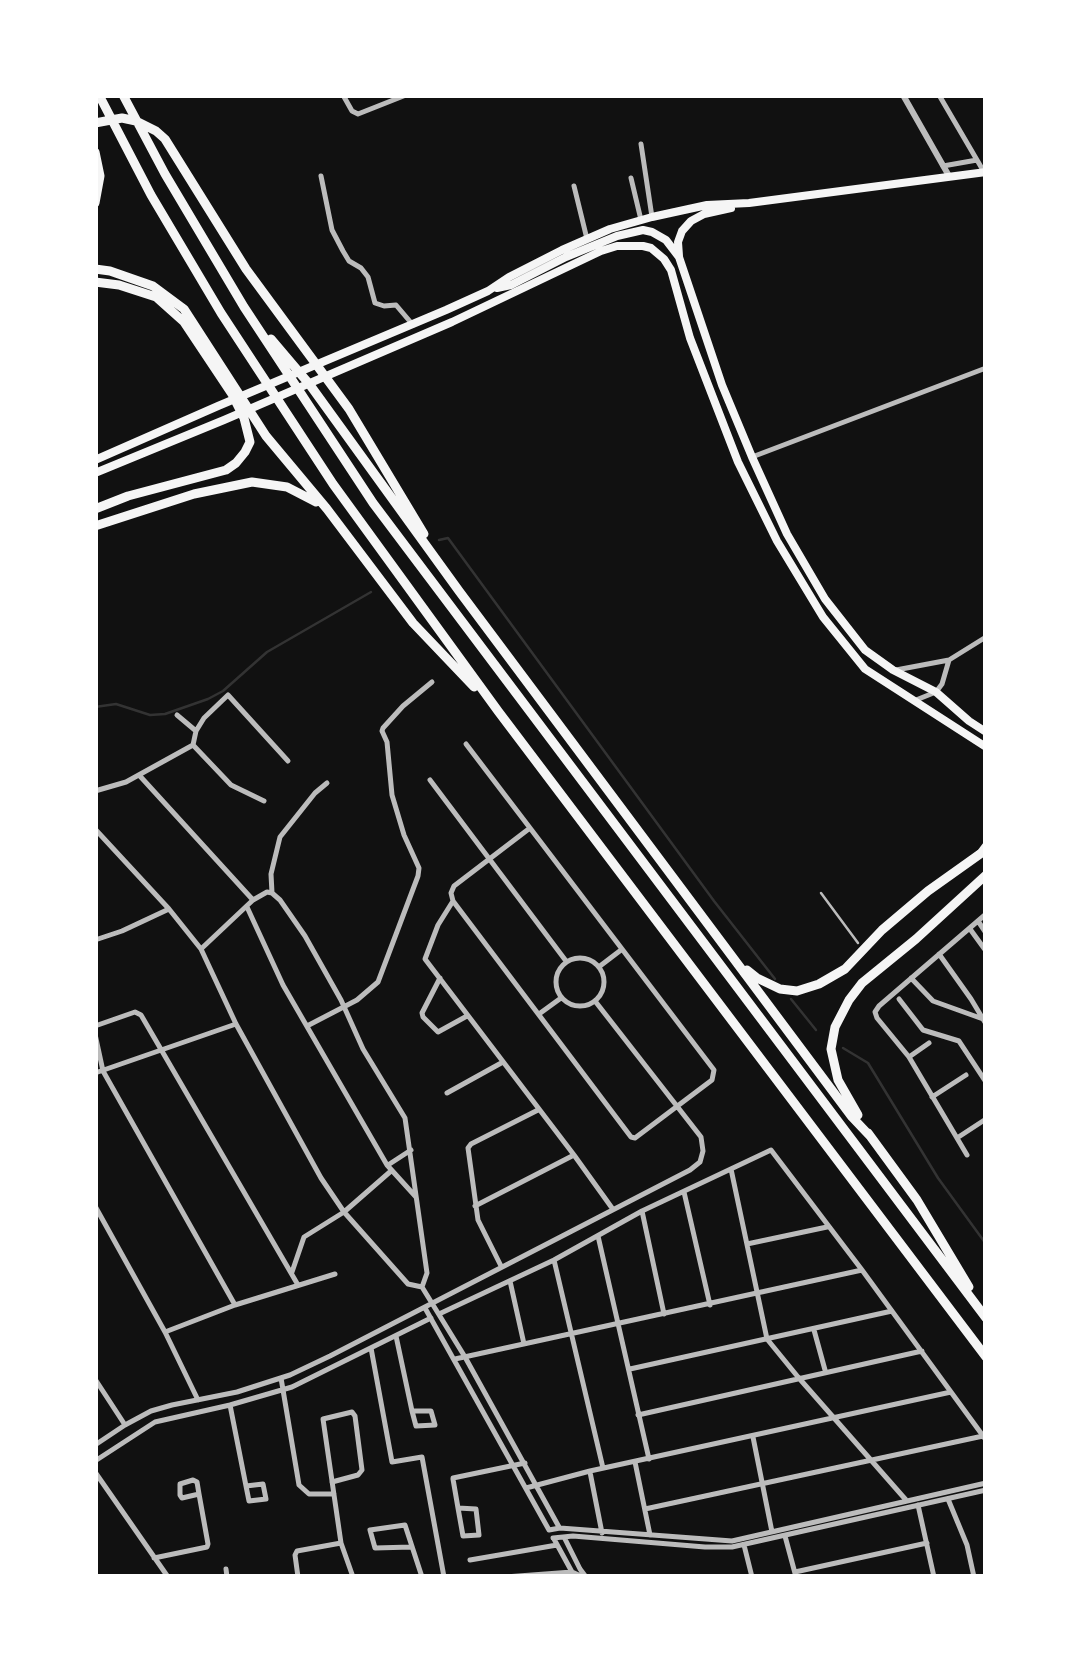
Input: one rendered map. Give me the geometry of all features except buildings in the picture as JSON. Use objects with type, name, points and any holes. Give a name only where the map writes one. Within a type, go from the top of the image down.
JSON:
[{"type":"highway","points":[[99,95],[151,195],[221,313],[333,484],[498,712],[986,1357]]},
{"type":"highway","points":[[123,95],[244,307],[373,503],[986,1316]]},
{"type":"highway","points":[[95,123],[122,118],[136,121],[156,131],[176,154],[229,243],[349,409],[460,592]]},
{"type":"highway","points":[[95,152],[100,176],[95,203]]},
{"type":"highway","points":[[95,270],[152,286],[184,308],[266,436],[413,623],[498,712]]},
{"type":"highway","points":[[95,282],[156,296],[184,322],[232,394],[250,442],[246,452],[226,470],[95,508]]},
{"type":"highway","points":[[244,307],[310,386],[730,955],[870,1136]]},
{"type":"highway","points":[[95,526],[194,494],[252,482],[286,487],[327,509]]},
{"type":"highway","points":[[730,955],[758,978],[780,989],[797,991],[819,984],[844,969],[882,930],[983,850]]},
{"type":"highway","points":[[986,875],[916,940],[862,983],[834,1027],[831,1049],[844,1091],[870,1136],[917,1200],[986,1316]]},
{"type":"main road","points":[[486,292],[610,229],[652,217],[707,205],[985,172]]},
{"type":"main road","points":[[749,203],[691,220],[678,242],[684,273],[722,385],[752,457],[788,534],[825,599],[866,650],[893,670],[936,692],[986,732]]},
{"type":"main road","points":[[95,460],[486,292],[511,285],[617,236],[642,230],[652,232],[666,240],[680,256]]},
{"type":"main road","points":[[95,474],[490,305],[601,251],[618,246],[651,248],[671,270],[690,338],[738,462],[776,542],[822,617],[871,673],[986,747]]},
{"type":"main road","points":[[486,292],[490,305]]},
{"type":"main road","points":[[776,542],[788,534]]},
{"type":"street","points":[[343,95],[358,114],[406,95]]},
{"type":"street","points":[[903,95],[949,176]]},
{"type":"street","points":[[939,95],[985,172]]},
{"type":"street","points":[[640,144],[652,217]]},
{"type":"street","points":[[943,166],[977,160]]},
{"type":"street","points":[[321,176],[329,218],[349,261],[368,278],[375,302],[396,305],[412,325]]},
{"type":"street","points":[[632,178],[641,220]]},
{"type":"street","points":[[574,186],[587,240]]},
{"type":"street","points":[[752,457],[986,368]]},
{"type":"street","points":[[893,670],[949,660],[986,637]]},
{"type":"street","points":[[914,701],[936,692],[949,660]]},
{"type":"street","points":[[307,1026],[342,1003],[357,1000],[378,982],[418,876],[392,795],[382,728],[432,682]]},
{"type":"street","points":[[95,791],[126,782],[192,745],[210,712],[228,695],[288,761]]},
{"type":"street","points":[[177,715],[196,732]]},
{"type":"street","points":[[466,744],[530,828],[622,950],[714,1070],[712,1080],[638,1137],[631,1137],[450,893],[530,828]]},
{"type":"street","points":[[192,745],[231,785],[264,800]]},
{"type":"street","points":[[138,775],[252,900]]},
{"type":"street","points":[[430,780],[566,962]]},
{"type":"street","points":[[268,892],[280,838],[327,784]]},
{"type":"street","points":[[95,829],[170,909],[200,949],[236,1024],[321,1178],[344,1212],[408,1284],[422,1287]]},
{"type":"street","points":[[268,892],[280,900],[310,944],[363,1049],[405,1118],[427,1273],[422,1287],[425,1308],[555,1542],[585,1577]]},
{"type":"street","points":[[200,949],[252,900],[268,892]]},
{"type":"street","points":[[453,900],[425,959],[612,1209]]},
{"type":"street","points":[[247,908],[283,985],[389,1168],[418,1199]]},
{"type":"street","points":[[95,940],[170,909]]},
{"type":"street","points":[[966,1155],[909,1057],[875,1012],[986,914]]},
{"type":"street","points":[[978,921],[986,933]]},
{"type":"street","points":[[970,928],[986,951]]},
{"type":"street","points":[[599,967],[622,950]]},
{"type":"street","points":[[939,954],[985,1022]]},
{"type":"street","points":[[584,958],[599,967],[604,981],[595,1001],[578,1006],[561,998],[555,979],[566,962],[584,958]]},
{"type":"street","points":[[440,978],[422,1012],[424,1016],[438,1032],[468,1015]]},
{"type":"street","points":[[911,978],[932,1000],[985,1022]]},
{"type":"street","points":[[540,1014],[561,998]]},
{"type":"street","points":[[898,999],[922,1030],[959,1041],[986,1082]]},
{"type":"street","points":[[95,1446],[150,1411],[238,1392],[330,1356],[700,1162],[701,1137],[595,1001]]},
{"type":"street","points":[[95,1026],[141,1014],[298,1284]]},
{"type":"street","points":[[95,1073],[236,1024]]},
{"type":"street","points":[[95,1034],[103,1071],[235,1306]]},
{"type":"street","points":[[909,1057],[929,1042]]},
{"type":"street","points":[[447,1094],[503,1062]]},
{"type":"street","points":[[932,1097],[966,1074]]},
{"type":"street","points":[[501,1266],[474,1206],[468,1148],[538,1110]]},
{"type":"street","points":[[956,1138],[986,1118]]},
{"type":"street","points":[[292,1272],[301,1240],[344,1212],[411,1150]]},
{"type":"street","points":[[439,1314],[554,1260],[730,1168],[766,1151],[773,1152],[985,1438],[645,1509]]},
{"type":"street","points":[[474,1206],[574,1155]]},
{"type":"street","points":[[730,1168],[767,1339],[906,1500]]},
{"type":"street","points":[[684,1192],[710,1304]]},
{"type":"street","points":[[95,1206],[198,1400]]},
{"type":"street","points":[[642,1211],[664,1314]]},
{"type":"street","points":[[747,1244],[829,1227]]},
{"type":"street","points":[[598,1236],[648,1459]]},
{"type":"street","points":[[554,1260],[603,1468]]},
{"type":"street","points":[[455,1360],[862,1270]]},
{"type":"street","points":[[165,1332],[335,1274]]},
{"type":"street","points":[[510,1281],[524,1344]]},
{"type":"street","points":[[425,1295],[434,1304],[537,1484],[564,1536],[576,1570]]},
{"type":"street","points":[[630,1369],[892,1311]]},
{"type":"street","points":[[95,1461],[155,1422],[284,1390],[431,1318]]},
{"type":"street","points":[[814,1330],[825,1372]]},
{"type":"street","points":[[396,1336],[412,1411],[417,1427],[435,1425],[432,1412],[412,1411]]},
{"type":"street","points":[[371,1348],[392,1462],[422,1457],[444,1577]]},
{"type":"street","points":[[638,1415],[922,1350]]},
{"type":"street","points":[[281,1378],[299,1485],[308,1494],[334,1494]]},
{"type":"street","points":[[95,1379],[124,1425]]},
{"type":"street","points":[[526,1488],[952,1392]]},
{"type":"street","points":[[230,1405],[246,1486],[250,1503],[266,1500],[262,1484],[246,1486]]},
{"type":"street","points":[[332,1482],[358,1475],[362,1470],[352,1412],[322,1419],[341,1543],[353,1577]]},
{"type":"street","points":[[753,1437],[772,1532]]},
{"type":"street","points":[[635,1462],[650,1536]]},
{"type":"street","points":[[458,1508],[476,1509],[479,1535],[464,1537],[458,1508],[453,1480],[455,1476],[525,1464]]},
{"type":"street","points":[[590,1471],[602,1533]]},
{"type":"street","points":[[95,1472],[168,1577]]},
{"type":"street","points":[[154,1558],[207,1547],[200,1494],[195,1480],[180,1484],[182,1498],[200,1494]]},
{"type":"street","points":[[549,1530],[724,1541],[986,1486]]},
{"type":"street","points":[[470,1560],[555,1542],[564,1536],[705,1548],[744,1545],[948,1499],[986,1486]]},
{"type":"street","points":[[948,1499],[962,1530],[974,1577]]},
{"type":"street","points":[[918,1505],[934,1577]]},
{"type":"street","points":[[411,1547],[375,1548],[370,1530],[404,1524],[422,1577]]},
{"type":"street","points":[[785,1536],[795,1574],[927,1543]]},
{"type":"street","points":[[316,1577],[298,1577],[297,1551],[341,1543]]},
{"type":"street","points":[[744,1545],[752,1577]]},
{"type":"street","points":[[505,1577],[576,1570]]},
{"type":"lane","points":[[821,894],[858,944]]},
{"type":"waterway","points":[[439,540],[448,538],[775,979]]},
{"type":"waterway","points":[[95,707],[116,704],[150,715],[165,714],[208,699],[223,691],[267,652],[371,592]]},
{"type":"waterway","points":[[791,999],[816,1030]]},
{"type":"waterway","points":[[843,1048],[868,1063],[938,1178],[986,1244]]}]
